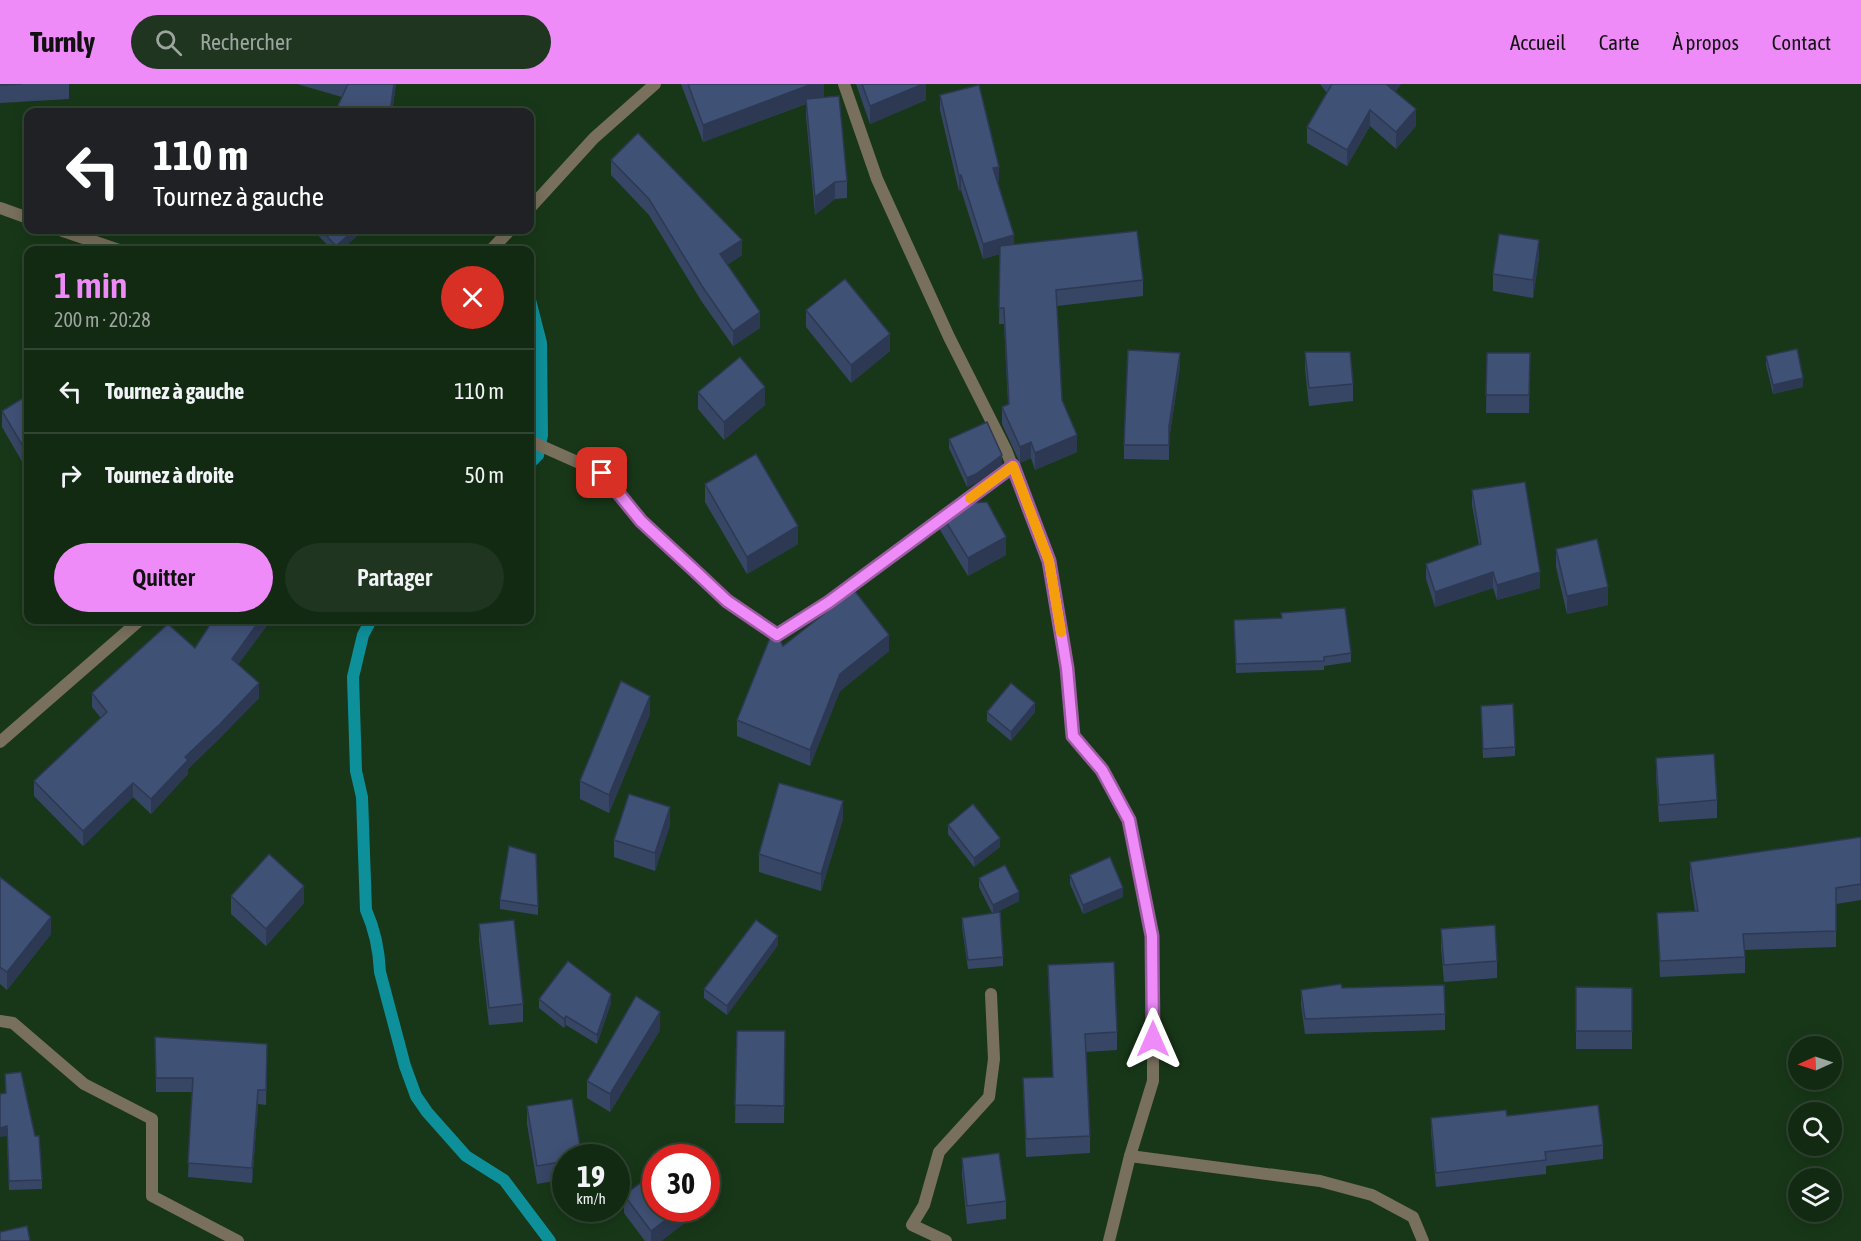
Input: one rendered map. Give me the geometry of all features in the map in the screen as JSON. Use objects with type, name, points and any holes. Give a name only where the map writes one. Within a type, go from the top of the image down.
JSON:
[{"type":"street","points":[[534,204],[594,138],[655,84]]},
{"type":"street","points":[[844,84],[877,179],[949,337],[1006,450],[1049,561],[1067,668],[1073,736],[1102,770],[1129,820],[1152,936],[1153,1081],[1130,1156],[1109,1241]]},
{"type":"street","points":[[0,208],[24,217]]},
{"type":"street","points":[[72,234],[106,246]]},
{"type":"street","points":[[495,246],[506,234]]},
{"type":"street","points":[[534,443],[602,473],[641,521],[718,593],[777,635],[829,602],[1013,466]]},
{"type":"street","points":[[0,742],[135,624]]},
{"type":"street","points":[[946,1241],[912,1225],[924,1205],[939,1152],[989,1097],[994,1059],[991,994]]},
{"type":"street","points":[[0,1022],[13,1023],[84,1084],[152,1119],[152,1196],[238,1241]]},
{"type":"street","points":[[1130,1156],[1320,1181],[1372,1195],[1413,1216],[1423,1241]]},
{"type":"building","points":[[348,84],[394,84],[391,108],[337,108]]},
{"type":"building","points":[[688,84],[812,84],[703,125]]},
{"type":"building","points":[[862,84],[923,84],[870,106]]},
{"type":"building","points":[[1332,84],[1388,84],[1416,109],[1396,132],[1370,110],[1347,150],[1307,127]]},
{"type":"building","points":[[979,85],[999,167],[993,168],[1014,235],[983,244],[961,175],[959,176],[940,95]]},
{"type":"building","points":[[839,96],[847,181],[835,182],[815,197],[806,99]]},
{"type":"building","points":[[638,133],[742,240],[720,254],[760,312],[733,331],[702,286],[649,199],[611,160]]},
{"type":"building","points":[[1137,231],[1143,280],[1056,290],[1062,400],[1077,435],[1035,453],[1031,442],[1020,447],[1002,407],[1009,404],[1004,308],[999,308],[1000,246]]},
{"type":"building","points":[[325,234],[350,234],[336,246]]},
{"type":"building","points":[[1499,234],[1539,240],[1533,280],[1493,274]]},
{"type":"building","points":[[845,279],[890,334],[851,365],[806,310]]},
{"type":"building","points":[[1797,349],[1803,378],[1773,385],[1766,356]]},
{"type":"building","points":[[1128,350],[1180,353],[1169,426],[1169,445],[1124,445]]},
{"type":"building","points":[[1305,352],[1350,352],[1353,384],[1309,388]]},
{"type":"building","points":[[1487,353],[1530,353],[1529,395],[1486,395]]},
{"type":"building","points":[[740,357],[765,387],[724,422],[698,392]]},
{"type":"building","points":[[24,397],[24,448],[2,411]]},
{"type":"building","points":[[987,422],[1002,455],[967,478],[949,439]]},
{"type":"building","points":[[756,454],[798,526],[747,557],[705,484]]},
{"type":"building","points":[[1525,482],[1540,572],[1497,585],[1493,572],[1435,592],[1426,564],[1481,544],[1472,490]]},
{"type":"building","points":[[987,502],[1006,537],[968,558],[940,512],[952,504]]},
{"type":"building","points":[[1597,539],[1608,587],[1567,596],[1556,549]]},
{"type":"building","points":[[854,590],[889,635],[840,674],[810,750],[737,720],[774,628],[783,646]]},
{"type":"building","points":[[1345,608],[1351,653],[1324,657],[1324,661],[1236,664],[1234,620],[1282,618],[1281,613]]},
{"type":"building","points":[[168,624],[195,648],[210,624],[257,624],[232,659],[259,683],[185,757],[188,760],[151,799],[133,783],[83,831],[34,781],[107,712],[92,693]]},
{"type":"building","points":[[621,681],[650,696],[609,795],[580,781]]},
{"type":"building","points":[[1011,683],[1035,703],[1011,732],[987,712]]},
{"type":"building","points":[[1513,704],[1515,747],[1483,749],[1481,706]]},
{"type":"building","points":[[1714,754],[1717,800],[1659,805],[1656,758]]},
{"type":"building","points":[[779,783],[843,801],[821,874],[759,854]]},
{"type":"building","points":[[629,794],[670,807],[655,853],[614,840]]},
{"type":"building","points":[[973,804],[1000,838],[974,858],[948,825]]},
{"type":"building","points":[[1861,837],[1861,884],[1836,888],[1836,931],[1743,934],[1745,957],[1660,961],[1657,913],[1698,911],[1690,862]]},
{"type":"building","points":[[509,846],[536,854],[538,906],[500,900]]},
{"type":"building","points":[[269,854],[304,886],[266,929],[231,896]]},
{"type":"building","points":[[1110,857],[1123,888],[1083,905],[1070,875]]},
{"type":"building","points":[[1005,865],[1019,892],[993,905],[979,878]]},
{"type":"building","points":[[0,877],[51,917],[7,972],[0,967]]},
{"type":"building","points":[[1000,912],[1003,957],[968,960],[962,918]]},
{"type":"building","points":[[514,920],[523,1004],[489,1008],[479,924]]},
{"type":"building","points":[[756,920],[778,936],[727,1006],[704,989]]},
{"type":"building","points":[[1495,925],[1497,961],[1444,965],[1441,929]]},
{"type":"building","points":[[568,961],[611,994],[597,1035],[566,1016],[564,1019],[539,999]]},
{"type":"building","points":[[1114,962],[1117,1032],[1085,1034],[1090,1136],[1026,1139],[1023,1078],[1053,1077],[1048,965]]},
{"type":"building","points":[[1341,984],[1342,988],[1444,985],[1445,1014],[1305,1019],[1301,990]]},
{"type":"building","points":[[1576,987],[1632,988],[1632,1031],[1576,1031]]},
{"type":"building","points":[[636,996],[660,1012],[610,1094],[587,1081]]},
{"type":"building","points":[[737,1031],[785,1031],[784,1106],[735,1105]]},
{"type":"building","points":[[155,1037],[267,1044],[266,1090],[258,1090],[252,1168],[188,1163],[193,1078],[156,1078]]},
{"type":"building","points":[[21,1072],[35,1136],[39,1136],[42,1180],[9,1181],[7,1126],[0,1128],[0,1094],[6,1093],[5,1074]]},
{"type":"building","points":[[572,1099],[580,1144],[552,1144],[552,1163],[537,1166],[527,1106]]},
{"type":"building","points":[[1598,1105],[1603,1145],[1545,1152],[1546,1160],[1436,1173],[1431,1118],[1506,1110],[1507,1116]]},
{"type":"building","points":[[999,1153],[1006,1201],[967,1206],[962,1158]]},
{"type":"building","points":[[642,1182],[642,1219],[630,1203],[630,1191]]},
{"type":"building","points":[[644,1222],[663,1222],[651,1231]]},
{"type":"building","points":[[27,1226],[30,1241],[0,1241],[0,1232]]},
{"type":"waterway","points":[[534,316],[541,343],[542,435],[538,455],[534,459]]},
{"type":"waterway","points":[[369,624],[363,635],[353,677],[356,771],[362,797],[366,910],[378,948],[380,972],[405,1066],[416,1096],[427,1112],[466,1156],[504,1180],[550,1241]]},
{"type":"slow traffic","points":[[970,498],[1013,466],[1049,561],[1061,632]]},
{"type":"route","points":[[602,473],[641,521],[727,601],[777,635],[829,602],[1013,466],[1049,561],[1067,668],[1073,736],[1102,770],[1129,820],[1152,936],[1153,1039]]}]
